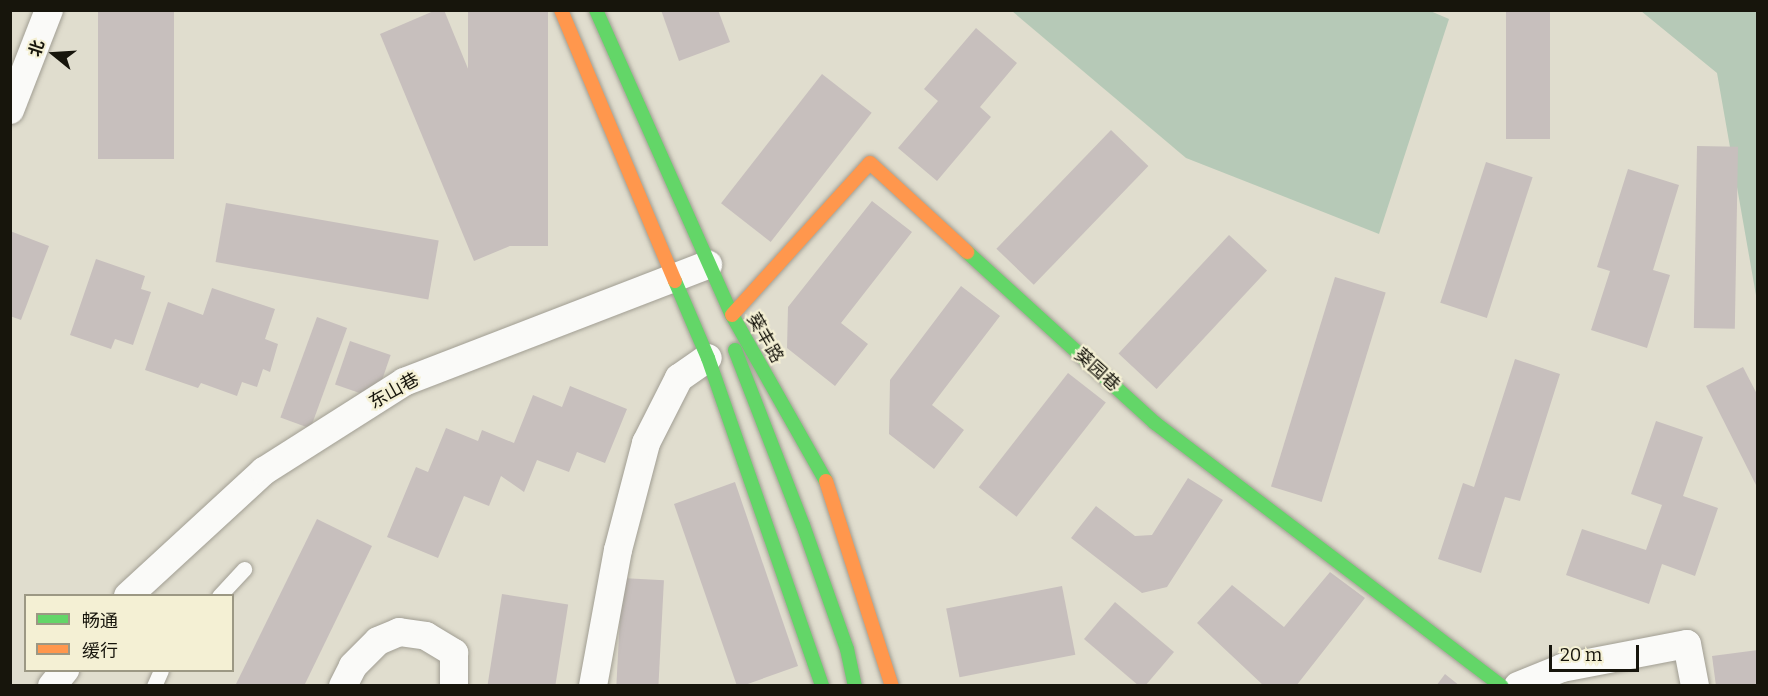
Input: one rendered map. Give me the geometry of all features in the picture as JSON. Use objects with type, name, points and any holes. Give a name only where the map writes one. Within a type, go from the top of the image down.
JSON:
[{"type":"main road","points":[[561,10],[677,278],[708,358],[822,686]]},
{"type":"main road","name":"葵丰路","points":[[596,10],[732,315],[826,480],[892,686]]},
{"type":"main road","name":"葵园巷","points":[[732,315],[870,163],[1155,423],[1501,686]]},
{"type":"main road","points":[[708,265],[749,394],[803,525],[847,649],[855,686]]},
{"type":"main road","points":[[677,278],[749,394]]},
{"type":"street","points":[[10,110],[49,10]]},
{"type":"street","name":"东山巷","points":[[130,594],[264,471],[404,382],[708,265]]},
{"type":"street","points":[[592,686],[618,550],[646,443],[679,378],[708,358]]},
{"type":"street","points":[[342,686],[353,666],[378,641],[399,632],[426,636],[454,653],[454,686]]},
{"type":"street","points":[[1518,686],[1562,668],[1687,644],[1695,686]]},
{"type":"street","points":[[52,686],[63,672]]},
{"type":"lane","points":[[221,594],[244,569]]},
{"type":"lane","points":[[154,686],[160,672]]},
{"type":"green space","points":[[1428,10],[1449,19],[1379,234],[1186,158],[1012,11]]},
{"type":"green space","points":[[1641,11],[1757,11],[1757,301],[1717,73]]},
{"type":"building","points":[[98,10],[174,10],[174,159],[98,159]]},
{"type":"building","points":[[436,10],[444,10],[536,235],[474,261],[380,34]]},
{"type":"building","points":[[468,10],[548,10],[548,246],[468,246]]},
{"type":"building","points":[[661,10],[718,10],[730,42],[679,61]]},
{"type":"building","points":[[1506,10],[1550,10],[1550,139],[1506,139]]},
{"type":"building","points":[[976,28],[1017,63],[980,107],[991,117],[937,181],[898,148],[938,101],[924,89]]},
{"type":"building","points":[[822,74],[872,113],[771,242],[721,203]]},
{"type":"building","points":[[1111,130],[1148,166],[1034,285],[996,249]]},
{"type":"building","points":[[1697,146],[1738,147],[1735,329],[1694,328]]},
{"type":"building","points":[[1486,162],[1533,177],[1487,318],[1440,303]]},
{"type":"building","points":[[1628,169],[1679,185],[1653,270],[1670,275],[1647,348],[1591,330],[1610,271],[1597,267]]},
{"type":"building","points":[[872,201],[912,232],[841,323],[868,344],[835,386],[787,348],[788,307]]},
{"type":"building","points":[[226,203],[439,241],[428,300],[216,262]]},
{"type":"building","points":[[10,231],[49,246],[21,320],[10,316]]},
{"type":"building","points":[[1229,235],[1267,270],[1157,389],[1119,353]]},
{"type":"building","points":[[96,259],[145,276],[141,289],[151,292],[133,345],[115,339],[111,349],[70,335]]},
{"type":"building","points":[[1335,277],[1386,292],[1322,502],[1271,486]]},
{"type":"building","points":[[961,286],[1000,316],[932,405],[964,430],[934,469],[889,434],[890,380]]},
{"type":"building","points":[[212,288],[275,309],[265,339],[278,344],[270,372],[263,369],[257,387],[242,382],[237,396],[201,383],[198,388],[145,370],[168,302],[203,315]]},
{"type":"building","points":[[317,317],[347,328],[310,428],[280,418]]},
{"type":"building","points":[[350,341],[391,355],[376,398],[335,384]]},
{"type":"building","points":[[1515,359],[1560,374],[1520,501],[1505,497],[1481,573],[1438,559],[1463,483],[1474,487]]},
{"type":"building","points":[[1743,367],[1758,396],[1758,489],[1706,386]]},
{"type":"building","points":[[1068,373],[1106,403],[1017,517],[979,487]]},
{"type":"building","points":[[570,386],[627,409],[605,463],[577,452],[569,472],[537,460],[524,492],[501,476],[489,506],[464,496],[438,558],[387,537],[416,467],[428,472],[446,428],[478,441],[482,430],[514,443],[533,395],[562,407]]},
{"type":"building","points":[[1656,421],[1703,437],[1683,496],[1718,508],[1695,576],[1662,564],[1649,604],[1566,575],[1582,529],[1646,550],[1662,505],[1631,494]]},
{"type":"building","points":[[1188,478],[1223,500],[1167,587],[1142,593],[1071,538],[1096,506],[1135,536],[1152,535]]},
{"type":"building","points":[[735,482],[798,666],[742,686],[737,686],[674,504]]},
{"type":"building","points":[[317,519],[372,546],[304,686],[235,686]]},
{"type":"building","points":[[1330,572],[1365,598],[1296,686],[1264,686],[1197,623],[1232,585],[1284,627]]},
{"type":"building","points":[[622,578],[664,580],[658,686],[616,686]]},
{"type":"building","points":[[1062,586],[1075,655],[960,677],[946,609]]},
{"type":"building","points":[[502,594],[568,604],[555,686],[487,686]]},
{"type":"building","points":[[1115,602],[1174,652],[1145,686],[1139,686],[1084,639]]},
{"type":"building","points":[[1758,650],[1758,686],[1716,686],[1712,656]]},
{"type":"building","points":[[1445,674],[1460,686],[1436,686]]},
{"type":"traffic: fast","points":[[596,10],[732,315],[826,481]]},
{"type":"traffic: fast","points":[[967,252],[1155,423],[1501,686]]},
{"type":"traffic: fast","points":[[675,281],[708,358],[822,686]]},
{"type":"traffic: fast","points":[[735,350],[803,525],[847,649],[855,686]]},
{"type":"traffic: slow","points":[[561,10],[675,281]]},
{"type":"traffic: slow","points":[[732,315],[870,163],[967,252]]},
{"type":"traffic: slow","points":[[826,481],[892,686]]}]
